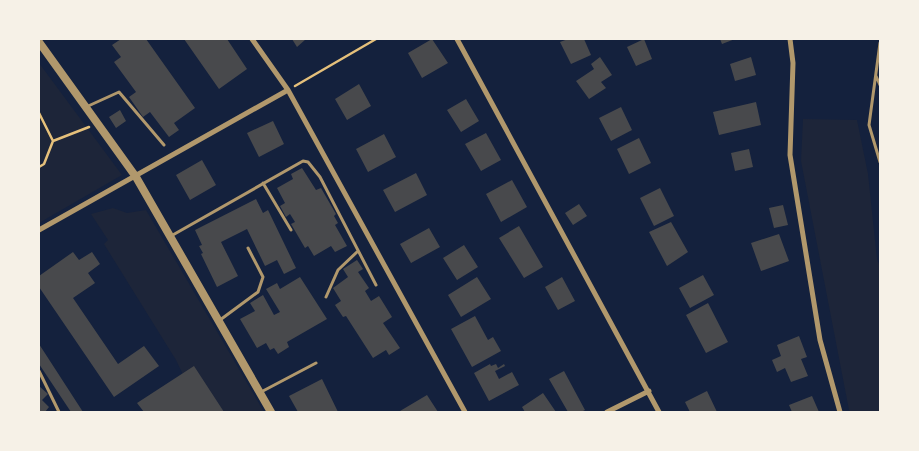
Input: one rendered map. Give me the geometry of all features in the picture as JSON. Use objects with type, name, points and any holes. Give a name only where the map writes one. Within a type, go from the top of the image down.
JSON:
[{"type":"street","points":[[252,39],[288,90],[465,412]]},
{"type":"street","points":[[457,39],[659,412]]},
{"type":"street","points":[[790,39],[793,64],[790,155],[820,340],[840,412]]},
{"type":"street","points":[[39,42],[136,177],[271,412]]},
{"type":"street","points":[[39,230],[288,90]]},
{"type":"street","points":[[607,412],[648,391]]},
{"type":"lane","points":[[880,42],[870,125],[880,162]]},
{"type":"lane","points":[[876,75],[880,85]]},
{"type":"lane","points":[[86,107],[99,99],[119,92],[164,145]]},
{"type":"lane","points":[[170,236],[303,160],[308,162],[320,177],[376,285]]},
{"type":"lane","points":[[263,183],[291,230]]},
{"type":"lane","points":[[220,321],[258,292],[263,277],[248,248]]},
{"type":"lane","points":[[326,297],[338,270],[358,251]]},
{"type":"lane","points":[[260,392],[316,363]]},
{"type":"lane","points":[[39,371],[59,412]]},
{"type":"path","points":[[288,90],[376,39]]},
{"type":"path","points":[[39,113],[53,141]]},
{"type":"path","points":[[39,167],[44,164],[53,141],[89,127]]},
{"type":"shaded area","points":[[39,63],[122,175],[39,223]]},
{"type":"shaded area","points":[[803,119],[857,120],[868,174],[877,259],[880,267],[880,412],[850,412],[849,410],[801,161]]},
{"type":"shaded area","points":[[113,208],[127,213],[146,210],[264,412],[177,412],[189,387],[176,360],[104,244],[108,240],[91,214]]},
{"type":"building","points":[[121,39],[146,39],[195,108],[174,123],[179,130],[169,137],[150,112],[143,117],[129,97],[136,92],[114,62],[121,57],[112,45]]},
{"type":"building","points":[[184,39],[227,39],[247,69],[219,89]]},
{"type":"building","points":[[292,39],[306,39],[297,47]]},
{"type":"building","points":[[432,39],[448,63],[422,78],[408,53]]},
{"type":"building","points":[[568,39],[584,39],[591,55],[571,64],[560,42]]},
{"type":"building","points":[[644,39],[652,59],[636,66],[627,47]]},
{"type":"building","points":[[720,39],[735,39],[722,44]]},
{"type":"building","points":[[600,57],[612,75],[601,82],[606,88],[589,99],[576,81],[594,69],[591,64]]},
{"type":"building","points":[[751,57],[756,75],[735,81],[730,64]]},
{"type":"building","points":[[359,84],[371,106],[347,120],[335,99]]},
{"type":"building","points":[[466,99],[479,121],[461,132],[447,110]]},
{"type":"building","points":[[756,102],[761,125],[719,135],[713,112]]},
{"type":"building","points":[[621,107],[632,130],[611,141],[599,118]]},
{"type":"building","points":[[120,110],[126,121],[116,128],[109,117]]},
{"type":"building","points":[[273,121],[284,144],[259,157],[247,133]]},
{"type":"building","points":[[486,133],[501,160],[481,171],[465,144]]},
{"type":"building","points":[[384,134],[396,157],[368,172],[356,149]]},
{"type":"building","points":[[639,138],[651,163],[629,174],[617,149]]},
{"type":"building","points":[[749,149],[753,167],[735,171],[731,153]]},
{"type":"building","points":[[202,160],[216,185],[190,200],[176,175]]},
{"type":"building","points":[[302,168],[316,190],[321,188],[336,214],[334,216],[338,223],[335,225],[347,246],[335,252],[331,246],[314,256],[308,246],[305,248],[291,224],[295,222],[290,214],[286,217],[280,206],[285,203],[277,188],[293,179],[291,174]]},
{"type":"building","points":[[416,173],[427,195],[395,212],[383,190]]},
{"type":"building","points":[[512,180],[527,207],[501,222],[486,194]]},
{"type":"building","points":[[660,188],[674,216],[654,226],[640,198]]},
{"type":"building","points":[[256,199],[263,213],[268,210],[296,268],[284,274],[277,260],[265,266],[247,229],[221,242],[238,276],[217,287],[201,254],[203,253],[199,246],[202,245],[195,230]]},
{"type":"building","points":[[579,204],[587,216],[573,225],[565,213]]},
{"type":"building","points":[[783,205],[788,225],[774,228],[769,208]]},
{"type":"building","points":[[671,222],[688,252],[667,266],[649,232]]},
{"type":"building","points":[[519,226],[543,267],[524,278],[499,238]]},
{"type":"building","points":[[429,228],[440,247],[411,263],[400,244]]},
{"type":"building","points":[[779,234],[789,261],[761,271],[751,243]]},
{"type":"building","points":[[464,245],[478,267],[457,280],[443,258]]},
{"type":"building","points":[[73,252],[79,260],[92,252],[100,264],[88,273],[95,283],[73,298],[118,364],[144,346],[159,366],[114,397],[39,287],[39,276]]},
{"type":"building","points":[[357,260],[363,269],[358,272],[369,288],[365,291],[371,301],[379,296],[392,317],[383,323],[400,348],[389,355],[386,350],[373,358],[346,316],[343,317],[335,305],[341,301],[333,288],[348,277],[343,269]]},
{"type":"building","points":[[703,275],[714,295],[690,308],[679,288]]},
{"type":"building","points":[[300,277],[327,319],[287,342],[289,347],[278,354],[274,348],[270,350],[266,343],[257,348],[240,319],[255,311],[250,303],[263,295],[274,315],[280,312],[266,289],[277,283],[280,289]]},
{"type":"building","points":[[477,277],[491,299],[461,317],[448,295]]},
{"type":"building","points":[[562,277],[575,301],[558,310],[545,287]]},
{"type":"building","points":[[708,303],[728,342],[706,353],[686,315]]},
{"type":"building","points":[[475,316],[488,340],[493,337],[501,351],[472,367],[451,329]]},
{"type":"building","points":[[799,336],[807,357],[801,359],[808,376],[791,382],[785,368],[777,372],[772,360],[781,356],[777,345]]},
{"type":"building","points":[[39,344],[83,412],[71,412],[39,364]]},
{"type":"building","points":[[490,364],[491,366],[496,364],[498,368],[504,364],[505,366],[495,371],[499,379],[512,372],[519,385],[489,401],[474,373]]},
{"type":"building","points":[[194,366],[224,412],[144,412],[137,403]]},
{"type":"building","points":[[564,371],[585,410],[581,412],[568,412],[549,379]]},
{"type":"building","points":[[322,379],[338,412],[298,412],[289,396]]},
{"type":"building","points":[[39,386],[48,394],[42,400],[49,407],[45,412],[39,412]]},
{"type":"building","points":[[707,391],[717,412],[690,412],[685,402]]},
{"type":"building","points":[[543,393],[556,412],[525,412],[522,407]]},
{"type":"building","points":[[427,395],[438,412],[400,412],[400,411]]},
{"type":"building","points":[[812,396],[819,412],[792,412],[789,405]]}]
